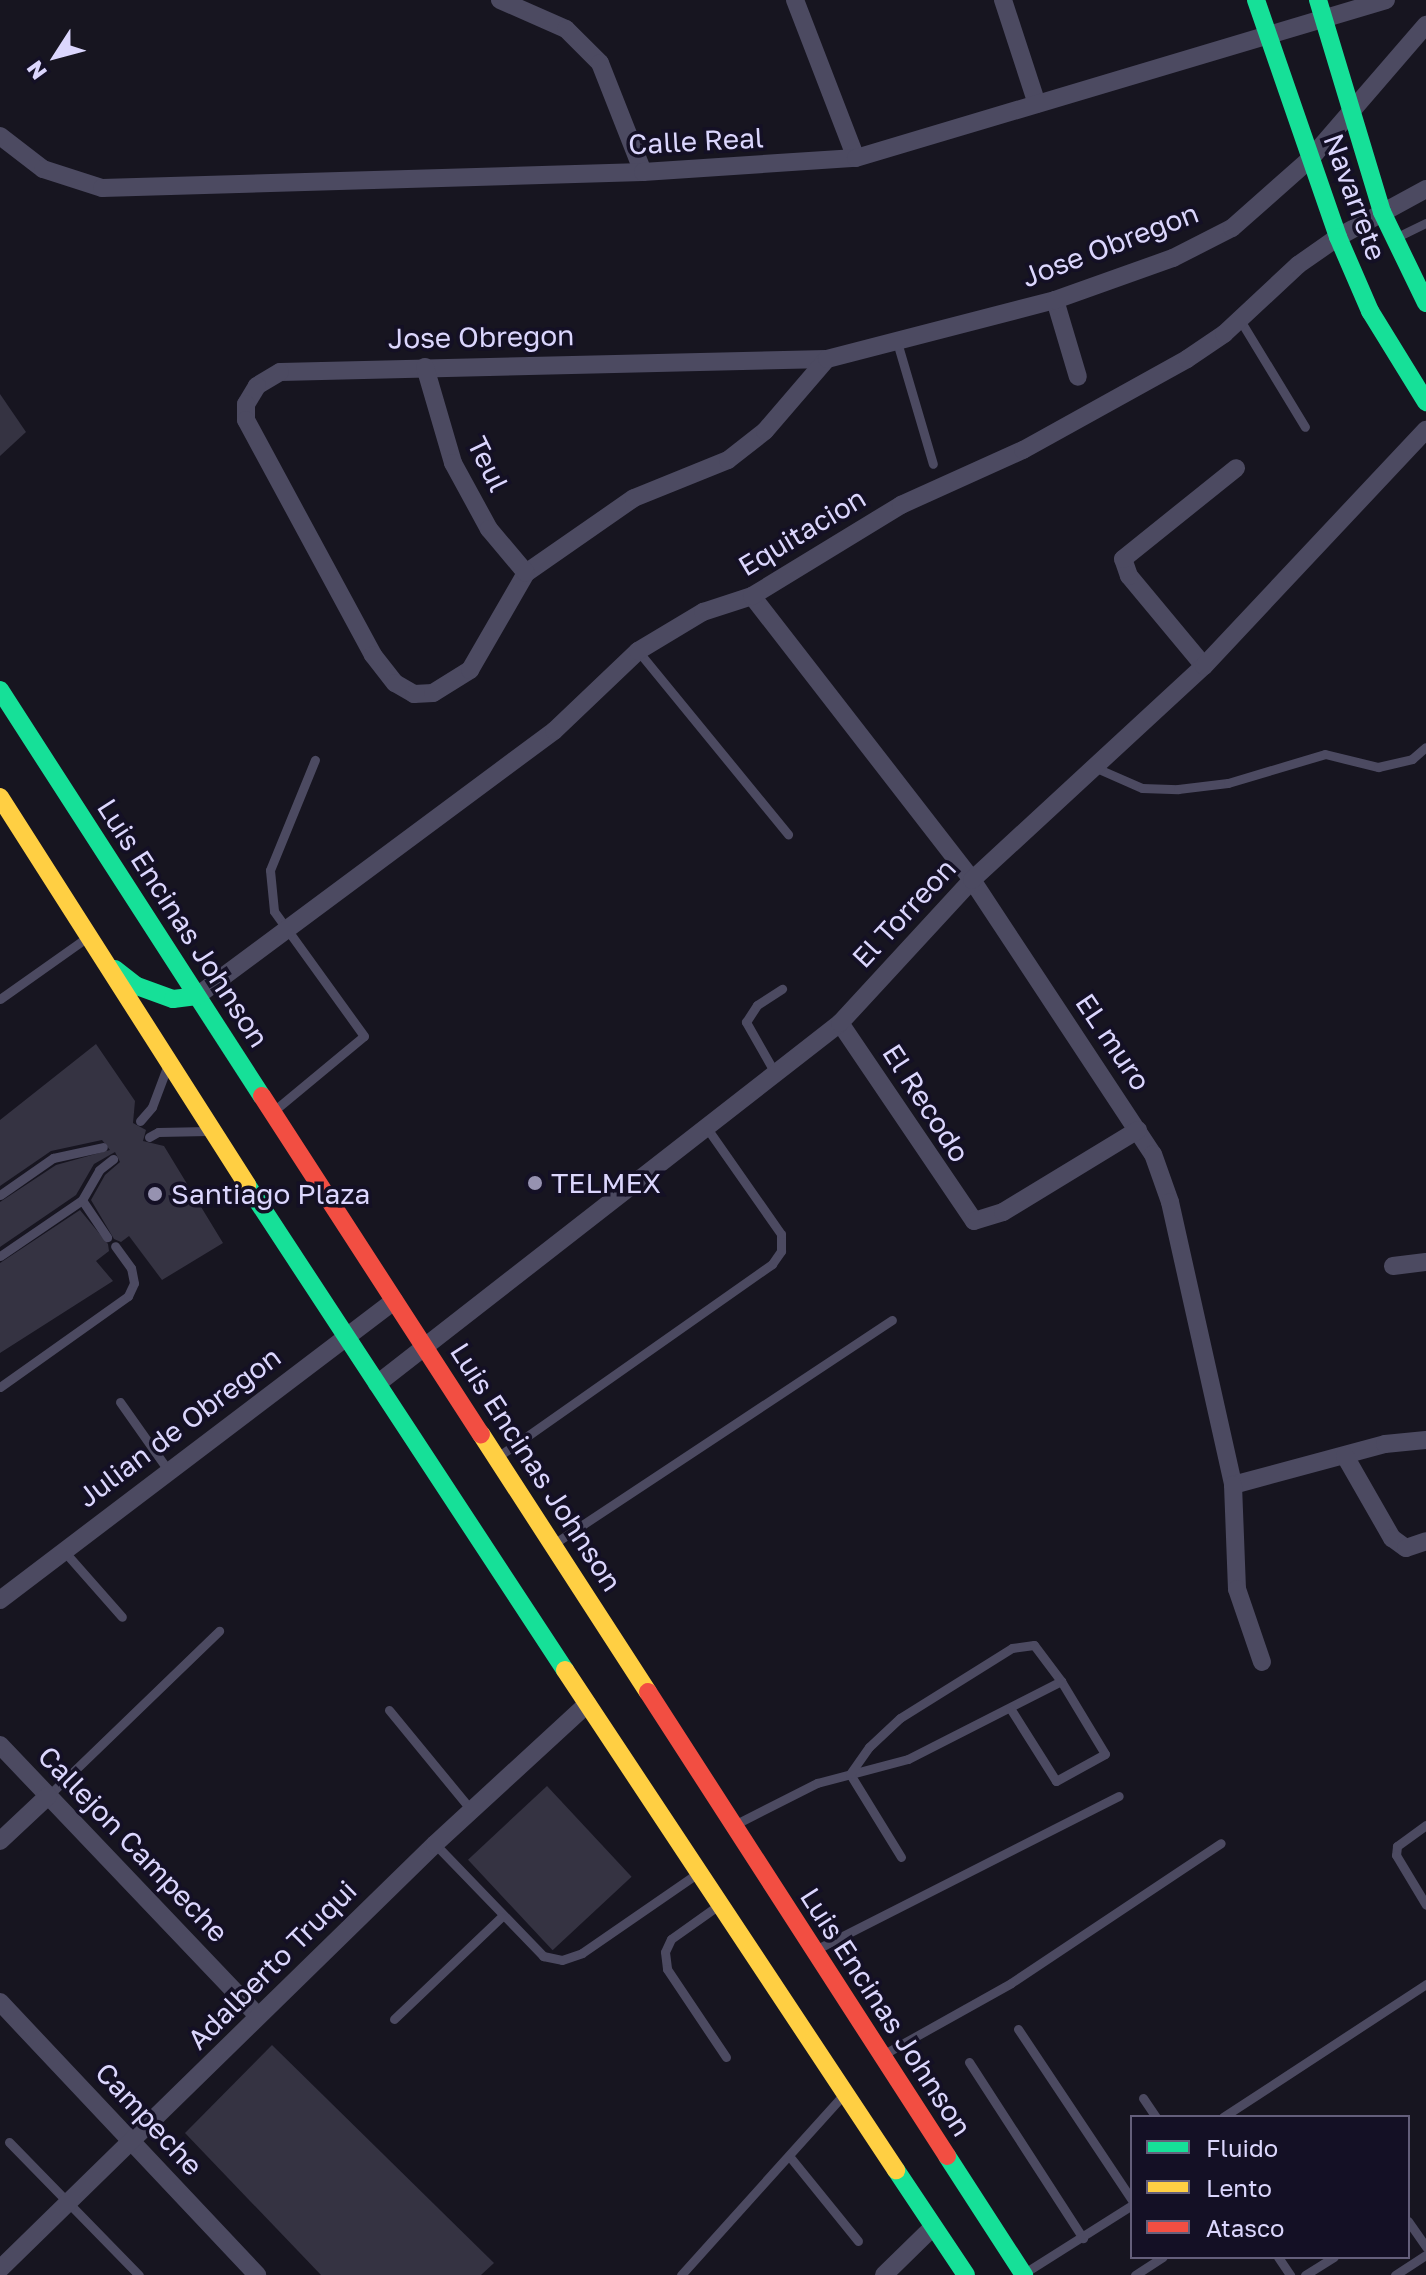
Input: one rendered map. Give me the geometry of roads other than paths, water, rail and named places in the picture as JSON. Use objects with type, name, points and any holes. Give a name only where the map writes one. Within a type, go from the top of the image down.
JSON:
[{"type":"main road","name":"Navarrete","points":[[1256,0],[1338,237],[1370,311],[1426,402]]},
{"type":"main road","name":"Navarrete","points":[[1321,8],[1382,212],[1426,303]]},
{"type":"main road","name":"Luis Encinas Johnson","points":[[0,690],[7,715],[197,996],[879,2056],[1024,2274]]},
{"type":"main road","points":[[0,797],[7,824],[108,964],[344,1336],[843,2095],[966,2275]]},
{"type":"main road","points":[[108,964],[137,986],[173,999],[197,996]]},
{"type":"main road","points":[[936,2234],[956,2275]]},
{"type":"street","points":[[500,0],[566,29],[600,63],[643,172]]},
{"type":"street","points":[[795,0],[856,158]]},
{"type":"street","points":[[1003,0],[1037,104]]},
{"type":"street","name":"Calle Real","points":[[0,136],[43,169],[102,188],[643,172],[856,158],[1267,35],[1321,8],[1386,0]]},
{"type":"street","name":"Jose Obregon","points":[[526,573],[470,670],[433,693],[414,694],[395,683],[373,655],[246,420],[246,404],[257,386],[280,372],[827,359],[1055,300],[1173,258],[1232,228],[1311,158],[1426,25]]},
{"type":"street","name":"Equitacion","points":[[197,996],[554,731],[638,651],[703,612],[752,596],[901,505],[1023,450],[1187,359],[1240,320],[1298,265],[1338,237],[1426,189]]},
{"type":"street","points":[[1055,300],[1078,377]]},
{"type":"street","points":[[526,573],[634,498],[728,460],[765,431],[827,359]]},
{"type":"street","name":"Teul","points":[[425,367],[453,463],[489,529],[526,573]]},
{"type":"street","name":"El Torreon","points":[[377,1384],[840,1023],[972,880],[1204,666],[1426,430]]},
{"type":"street","points":[[1204,666],[1129,576],[1123,559],[1236,468]]},
{"type":"street","name":"EL muro","points":[[752,596],[972,880],[1138,1130],[1170,1202],[1233,1485],[1237,1589],[1262,1662]]},
{"type":"street","name":"El Recodo","points":[[840,1023],[964,1214],[974,1221],[989,1220],[1138,1130]]},
{"type":"street","points":[[1393,1266],[1426,1262]]},
{"type":"street","name":"Julian de Obregon","points":[[0,1600],[394,1301]]},
{"type":"street","points":[[1233,1485],[1385,1444],[1426,1440]]},
{"type":"street","points":[[1345,1456],[1392,1538],[1406,1548],[1426,1541]]},
{"type":"street","name":"Adalberto Truqui","points":[[0,2269],[435,1844],[587,1704]]},
{"type":"street","name":"Callejon Campeche","points":[[0,1745],[258,2016]]},
{"type":"street","points":[[0,1841],[48,1796]]},
{"type":"street","name":"Campeche","points":[[0,2002],[257,2275]]},
{"type":"street","points":[[884,2275],[936,2234]]},
{"type":"lane","points":[[1393,239],[1426,223]]},
{"type":"lane","points":[[1240,320],[1305,427]]},
{"type":"lane","points":[[897,342],[933,464]]},
{"type":"lane","points":[[638,651],[788,834]]},
{"type":"lane","points":[[1094,767],[1142,788],[1178,789],[1228,783],[1325,754],[1378,767],[1412,759],[1426,747]]},
{"type":"lane","points":[[272,1113],[364,1036],[274,911],[270,870],[315,760]]},
{"type":"lane","points":[[0,999],[89,937]]},
{"type":"lane","points":[[775,1073],[746,1022],[757,1005],[782,989]]},
{"type":"lane","points":[[140,1121],[152,1107],[169,1060]]},
{"type":"lane","points":[[496,1458],[772,1264],[781,1251],[781,1234],[706,1127]]},
{"type":"lane","points":[[149,1137],[158,1132],[215,1131]]},
{"type":"lane","points":[[0,1195],[53,1158],[85,1155],[103,1147]]},
{"type":"lane","points":[[85,1155],[99,1170]]},
{"type":"lane","points":[[0,1256],[82,1200],[99,1170],[113,1159]]},
{"type":"lane","points":[[82,1200],[107,1237]]},
{"type":"lane","points":[[0,1387],[128,1296],[134,1283],[131,1268],[115,1246]]},
{"type":"lane","points":[[552,1545],[892,1320]]},
{"type":"lane","points":[[120,1402],[168,1470]]},
{"type":"lane","points":[[63,1550],[122,1617]]},
{"type":"lane","points":[[48,1796],[219,1631]]},
{"type":"lane","points":[[850,1774],[869,1747],[900,1718],[1012,1648],[1034,1645],[1061,1681],[1105,1754],[1056,1781],[1010,1708]]},
{"type":"lane","points":[[732,1826],[817,1783],[908,1759],[1061,1681]]},
{"type":"lane","points":[[389,1710],[471,1810]]},
{"type":"lane","points":[[850,1774],[901,1857]]},
{"type":"lane","points":[[812,1951],[1119,1796]]},
{"type":"lane","points":[[1426,1825],[1397,1846],[1396,1855],[1426,1905]]},
{"type":"lane","points":[[879,2056],[1011,1983],[1221,1843]]},
{"type":"lane","points":[[435,1844],[501,1917],[543,1956],[562,1960],[582,1953],[698,1873]]},
{"type":"lane","points":[[718,1905],[671,1939],[665,1952],[667,1969],[726,2057]]},
{"type":"lane","points":[[394,2019],[501,1917]]},
{"type":"lane","points":[[1226,2115],[1426,1984]]},
{"type":"lane","points":[[1018,2029],[1130,2199]]},
{"type":"lane","points":[[969,2062],[1083,2238]]},
{"type":"lane","points":[[681,2275],[843,2095]]},
{"type":"lane","points":[[1143,2098],[1155,2115]]},
{"type":"lane","points":[[9,2142],[67,2205],[139,2275]]},
{"type":"lane","points":[[790,2157],[858,2241]]},
{"type":"lane","points":[[1024,2274],[1083,2238],[1130,2203]]},
{"type":"lane","points":[[1410,2224],[1426,2247]]},
{"type":"lane","points":[[1395,2275],[1426,2255]]},
{"type":"lane","points":[[1135,2275],[1160,2259]]},
{"type":"lane","points":[[1305,2275],[1331,2259]]},
{"type":"place","name":"TELMEX","points":[[535,1183]]},
{"type":"place","name":"Santiago Plaza","points":[[155,1194]]}]
